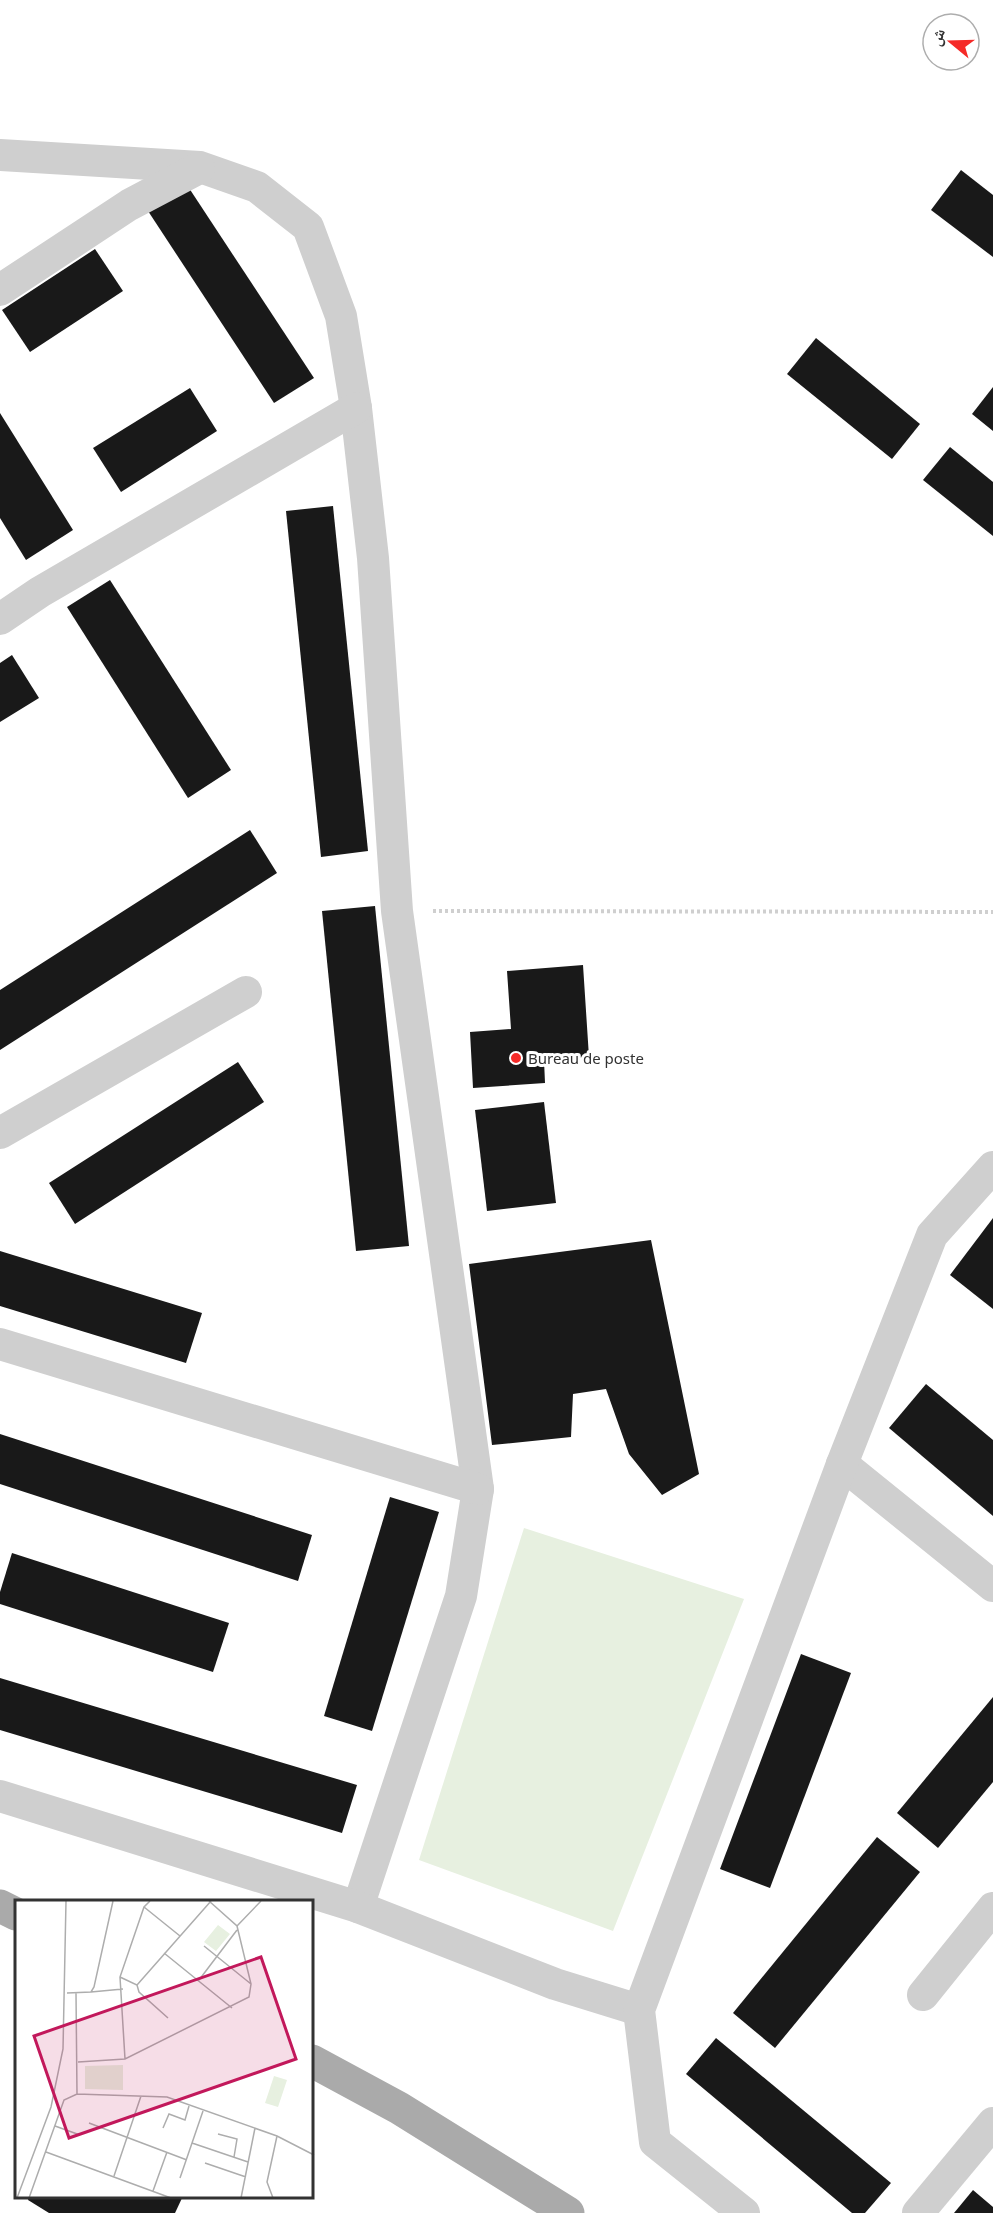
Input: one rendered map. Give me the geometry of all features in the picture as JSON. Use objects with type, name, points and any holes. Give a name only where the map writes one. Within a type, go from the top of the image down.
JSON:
[{"type":"main road","points":[[0,1906],[15,1914]]},
{"type":"main road","points":[[314,2062],[399,2108],[568,2213]]},
{"type":"street","points":[[0,155],[200,167],[257,187],[308,227],[341,316],[356,408],[373,558],[398,911],[478,1489],[461,1596],[358,1907]]},
{"type":"street","points":[[0,290],[129,205],[200,167]]},
{"type":"street","points":[[4,608],[356,408]]},
{"type":"street","points":[[0,1132],[246,992]]},
{"type":"street","points":[[744,2213],[655,2142],[639,2010],[842,1464],[932,1235],[993,1167]]},
{"type":"street","points":[[0,1344],[478,1489]]},
{"type":"street","points":[[842,1464],[993,1586]]},
{"type":"street","points":[[0,1796],[358,1907],[555,1984],[639,2010]]},
{"type":"street","points":[[923,1995],[993,1908]]},
{"type":"street","points":[[918,2213],[993,2123]]},
{"type":"path","points":[[398,911],[993,912]]},
{"type":"green space","points":[[524,1528],[744,1599],[613,1931],[419,1860]]},
{"type":"building","points":[[961,170],[993,195],[993,257],[931,210]]},
{"type":"building","points":[[187,185],[314,378],[274,403],[148,211]]},
{"type":"building","points":[[95,249],[123,291],[30,352],[2,310]]},
{"type":"building","points":[[816,338],[920,424],[892,459],[787,374]]},
{"type":"building","points":[[993,387],[993,431],[972,414]]},
{"type":"building","points":[[190,388],[217,431],[121,492],[93,448]]},
{"type":"building","points":[[0,413],[73,530],[26,560],[0,518]]},
{"type":"building","points":[[950,447],[993,482],[993,536],[923,480]]},
{"type":"building","points":[[333,506],[368,851],[321,857],[286,511]]},
{"type":"building","points":[[110,580],[231,770],[188,798],[67,607]]},
{"type":"building","points":[[12,655],[39,698],[0,722],[0,663]]},
{"type":"building","points":[[250,830],[277,873],[0,1050],[0,990]]},
{"type":"building","points":[[375,906],[409,1246],[356,1251],[322,911]]},
{"type":"building","points":[[583,965],[589,1057],[544,1060],[545,1083],[473,1088],[470,1032],[511,1029],[507,971]]},
{"type":"building","points":[[238,1062],[264,1102],[75,1224],[49,1183]]},
{"type":"building","points":[[544,1102],[556,1203],[487,1211],[475,1110]]},
{"type":"building","points":[[993,1218],[993,1309],[950,1275]]},
{"type":"building","points":[[651,1240],[699,1474],[662,1495],[629,1454],[606,1389],[573,1394],[571,1437],[492,1445],[469,1264]]},
{"type":"building","points":[[0,1251],[202,1313],[186,1363],[0,1306]]},
{"type":"building","points":[[926,1384],[993,1440],[993,1516],[889,1428]]},
{"type":"building","points":[[0,1434],[312,1535],[298,1581],[0,1484]]},
{"type":"building","points":[[390,1497],[439,1512],[372,1731],[324,1716]]},
{"type":"building","points":[[12,1553],[229,1623],[213,1672],[0,1604],[0,1592]]},
{"type":"building","points":[[801,1654],[851,1673],[770,1888],[720,1869]]},
{"type":"building","points":[[0,1678],[357,1785],[342,1833],[0,1730]]},
{"type":"building","points":[[993,1697],[993,1782],[938,1848],[897,1813]]},
{"type":"building","points":[[877,1837],[920,1872],[775,2048],[733,2013]]},
{"type":"building","points":[[716,2038],[891,2183],[865,2213],[852,2213],[686,2074]]},
{"type":"building","points":[[973,2190],[993,2207],[993,2213],[954,2213]]},
{"type":"building","points":[[28,2198],[182,2198],[175,2213],[49,2213],[28,2200]]},
{"type":"place","name":"Bureau de poste","points":[[516,1058]]}]
